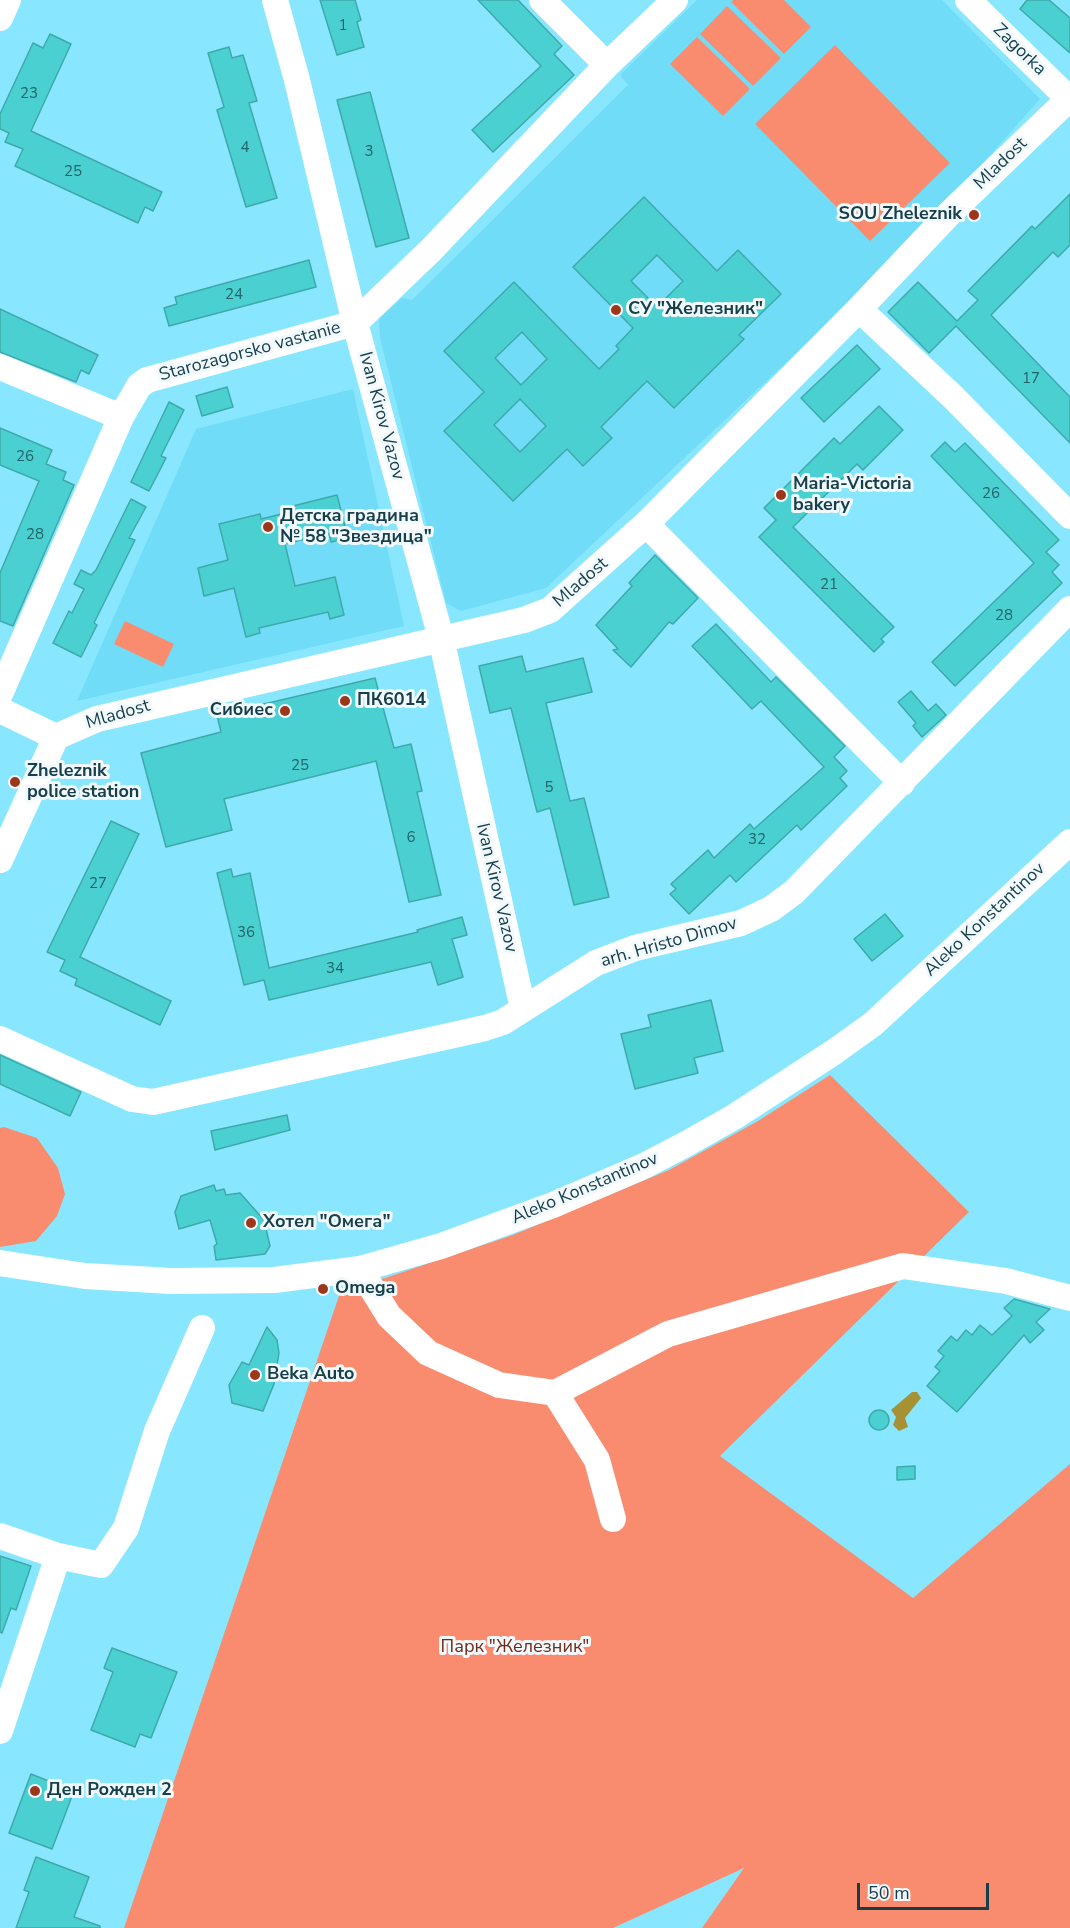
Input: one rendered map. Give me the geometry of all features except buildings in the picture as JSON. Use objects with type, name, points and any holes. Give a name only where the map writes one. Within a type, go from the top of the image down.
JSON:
[{"type":"street","points":[[0,18],[8,0]]},
{"type":"street","name":"Ivan Kirov Vazov","points":[[275,0],[297,80],[355,323],[441,638],[523,1009]]},
{"type":"street","points":[[542,0],[607,65]]},
{"type":"street","name":"Starozagorsko vastanie","points":[[0,694],[121,417],[139,386],[147,380],[355,323],[431,250],[607,65],[675,0]]},
{"type":"street","name":"Zagorka","points":[[968,0],[1070,99]]},
{"type":"street","name":"Mladost","points":[[56,736],[97,719],[524,620],[550,610],[646,524],[859,309],[949,214],[1070,99]]},
{"type":"street","points":[[859,309],[953,397],[1070,516]]},
{"type":"street","points":[[0,367],[121,417]]},
{"type":"street","points":[[646,524],[902,783]]},
{"type":"street","name":"arh. Hristo Dimov","points":[[0,1039],[132,1099],[153,1102],[485,1028],[503,1022],[596,963],[635,948],[741,923],[771,909],[794,892],[1070,609]]},
{"type":"street","points":[[0,710],[56,736],[0,860]]},
{"type":"street","name":"Aleko Konstantinov","points":[[0,1263],[85,1276],[171,1281],[274,1280],[360,1269],[441,1246],[562,1202],[644,1166],[734,1117],[873,1024],[1070,842]]},
{"type":"street","points":[[360,1269],[389,1316],[428,1353],[499,1385],[555,1393],[668,1334],[903,1266],[1006,1281],[1070,1298]]},
{"type":"street","points":[[0,1536],[58,1556],[101,1565],[126,1528],[157,1431],[202,1328]]},
{"type":"street","points":[[555,1393],[597,1460],[613,1519]]},
{"type":"street","points":[[0,1731],[58,1556]]},
{"type":"shaded area","name":"СУ \"Железник\"","points":[[697,0],[942,0],[1040,99],[909,247],[546,588],[461,611],[446,603],[380,338],[379,319],[402,298],[412,300],[628,85],[620,75]]},
{"type":"shaded area","name":"Детска градина № 58 \"Звездица\"","points":[[353,389],[404,626],[77,701],[196,429]]},
{"type":"shaded area","points":[[912,1392],[917,1392],[921,1398],[905,1418],[908,1427],[899,1431],[893,1425],[896,1417],[891,1410]]},
{"type":"green space","points":[[733,0],[784,0],[811,27],[784,54],[731,2]]},
{"type":"green space","points":[[727,6],[781,58],[753,86],[700,34]]},
{"type":"green space","points":[[697,37],[750,89],[723,116],[670,64]]},
{"type":"green space","points":[[835,45],[950,163],[870,241],[755,124]]},
{"type":"green space","points":[[125,621],[174,644],[163,667],[114,644]]},
{"type":"green space","name":"Парк \"Железник\"","points":[[830,1075],[969,1212],[720,1456],[913,1598],[1070,1464],[1070,1928],[702,1928],[744,1868],[613,1928],[124,1928],[342,1287],[385,1278],[513,1235],[669,1170],[758,1121]]},
{"type":"green space","points":[[4,1127],[37,1138],[58,1168],[65,1194],[57,1216],[36,1241],[0,1247],[0,1128]]},
{"type":"place","name":"SOU Zheleznik","points":[[974,215]]},
{"type":"place","name":"СУ \"Железник\"","points":[[616,310]]},
{"type":"place","name":"Maria-Victoria bakery","points":[[781,495]]},
{"type":"place","name":"Детска градина № 58 \"Звездица\"","points":[[268,527]]},
{"type":"place","name":"ПК6014","points":[[345,701]]},
{"type":"place","name":"Сибиес","points":[[285,711]]},
{"type":"place","name":"Zheleznik police station","points":[[15,782]]},
{"type":"place","name":"Хотел \"Омега\"","points":[[251,1223]]},
{"type":"place","name":"Omega","points":[[323,1289]]},
{"type":"place","name":"Beka Auto","points":[[255,1375]]},
{"type":"place","name":"Ден Рожден 2","points":[[35,1791]]}]
